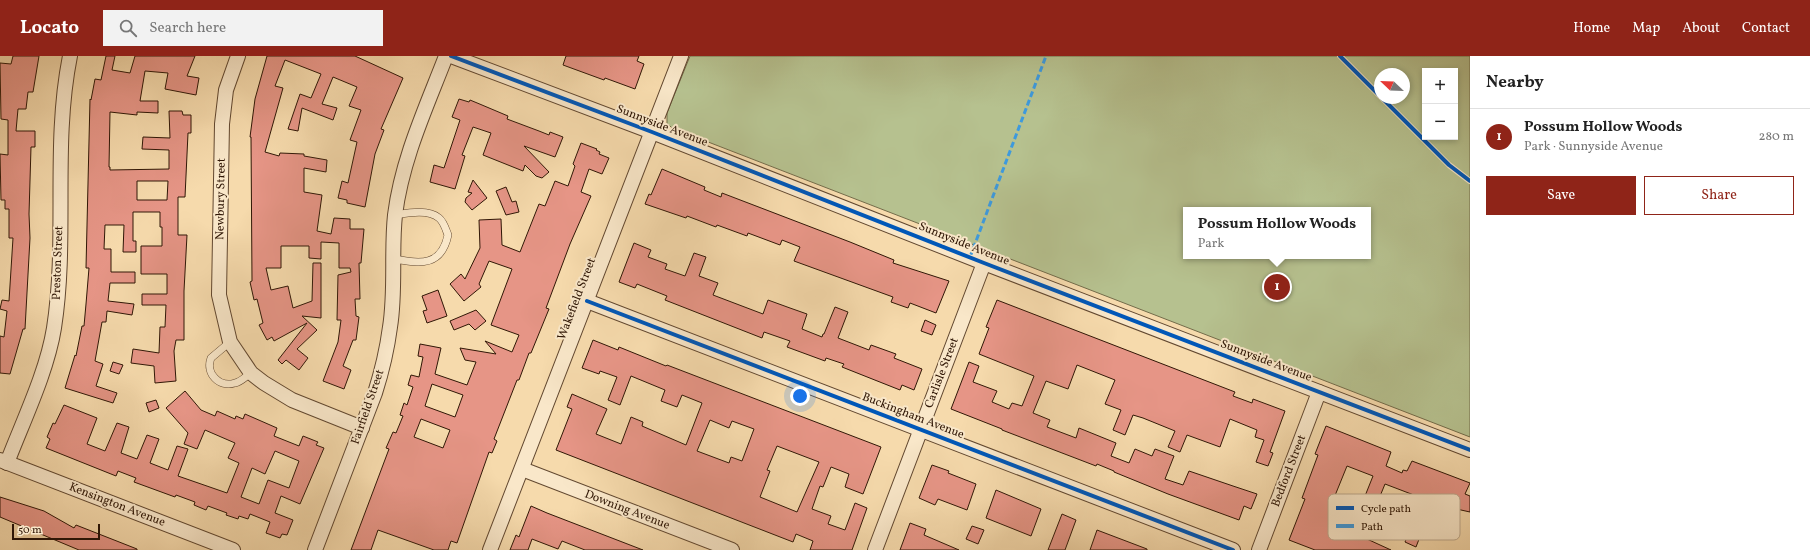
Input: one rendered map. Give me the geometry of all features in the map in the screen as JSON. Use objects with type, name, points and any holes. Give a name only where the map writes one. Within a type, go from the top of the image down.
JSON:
[{"type":"street","name":"Preston Street","points":[[4,462],[40,376],[54,330],[59,272],[62,112],[70,56]]},
{"type":"street","name":"Newbury Street","points":[[238,56],[226,90],[222,124],[219,295],[230,342],[251,373],[264,384],[292,400],[362,428]]},
{"type":"street","name":"Fairfield Street","points":[[315,550],[381,374],[390,327],[395,215],[402,175],[408,153],[446,56]]},
{"type":"street","name":"Sunnyside Avenue","points":[[451,56],[652,132],[984,263],[1470,450]]},
{"type":"street","name":"Wakefield Street","points":[[490,550],[681,56]]},
{"type":"street","name":"Carlisle Street","points":[[875,550],[984,263]]},
{"type":"street","name":"Buckingham Avenue","points":[[587,301],[1233,550]]},
{"type":"street","name":"Bedford Street","points":[[1259,550],[1319,392]]},
{"type":"street","name":"Kensington Avenue","points":[[4,462],[233,550]]},
{"type":"street","name":"Downing Avenue","points":[[522,469],[732,550]]},
{"type":"lane","points":[[393,259],[419,262],[428,261],[438,257],[442,252],[448,235],[439,218],[430,214],[409,213],[395,215]]},
{"type":"lane","points":[[230,342],[211,358],[209,370],[212,376],[224,384],[234,384],[251,373]]},
{"type":"green space","points":[[690,56],[1470,56],[1470,437],[672,128],[667,123],[667,113]]},
{"type":"building","points":[[13,56],[39,56],[33,92],[28,92],[26,109],[18,109],[16,131],[35,131],[35,147],[31,147],[29,214],[30,238],[25,329],[23,329],[10,374],[0,373],[0,336],[4,337],[7,311],[0,309],[2,300],[9,301],[13,238],[9,238],[9,209],[5,209],[5,200],[1,200],[0,154],[8,155],[8,120],[1,119],[0,63],[11,64]]},
{"type":"building","points":[[106,56],[115,56],[112,70],[130,73],[135,56],[195,56],[187,76],[199,78],[196,95],[165,89],[168,73],[145,71],[140,101],[158,101],[158,113],[137,112],[137,115],[110,112],[110,170],[169,169],[169,150],[142,149],[143,137],[170,138],[169,111],[182,111],[183,115],[191,115],[191,133],[188,133],[185,197],[178,197],[178,235],[187,235],[184,291],[184,340],[176,340],[174,351],[176,381],[155,383],[154,366],[131,363],[133,349],[159,353],[160,327],[165,327],[166,305],[142,305],[142,294],[167,294],[167,274],[141,274],[141,246],[162,246],[160,212],[133,212],[133,241],[136,241],[136,252],[123,252],[124,225],[105,225],[104,249],[111,249],[111,272],[135,272],[135,283],[110,283],[108,301],[134,304],[132,315],[107,311],[106,322],[102,322],[95,361],[103,364],[96,386],[117,393],[113,403],[65,388],[75,355],[76,356],[82,326],[84,326],[89,268],[86,268],[90,99],[91,100],[95,79],[101,80]],"holes":[[[137,181],[168,181],[167,200],[137,200]]]},
{"type":"building","points":[[267,56],[355,56],[403,78],[381,129],[384,130],[375,154],[365,207],[347,203],[347,200],[338,198],[342,181],[348,183],[357,142],[350,140],[361,110],[349,106],[357,87],[333,77],[322,104],[337,108],[333,120],[302,108],[298,131],[288,129],[300,94],[311,98],[321,74],[285,60],[275,86],[283,88],[265,152],[279,156],[280,153],[304,154],[304,156],[327,160],[326,172],[304,168],[304,192],[322,195],[317,231],[331,234],[334,218],[350,219],[350,229],[364,229],[361,263],[359,263],[360,299],[355,299],[356,316],[359,317],[356,340],[353,340],[343,366],[351,370],[344,389],[323,381],[338,342],[341,320],[337,320],[338,275],[351,272],[350,268],[339,268],[339,243],[321,242],[321,259],[309,258],[309,246],[281,246],[281,268],[266,268],[271,290],[288,286],[293,308],[312,301],[313,263],[321,263],[321,318],[302,316],[317,330],[297,349],[308,358],[299,370],[286,360],[282,364],[278,360],[307,323],[274,341],[272,337],[267,340],[259,325],[263,323],[257,299],[254,300],[250,282],[252,281],[250,137],[255,99]]},
{"type":"building","points":[[566,56],[639,56],[637,61],[644,64],[635,89],[605,78],[604,80],[563,65]]},
{"type":"building","points":[[459,99],[469,102],[470,100],[508,116],[507,119],[549,135],[550,132],[563,137],[555,157],[524,146],[549,172],[542,178],[536,176],[525,165],[523,171],[483,155],[491,133],[473,127],[462,155],[465,156],[455,189],[430,182],[434,165],[444,168],[460,120],[452,117]]},
{"type":"building","points":[[581,143],[597,149],[596,150],[600,152],[599,154],[609,158],[602,174],[589,169],[581,192],[591,196],[570,244],[546,308],[549,309],[531,353],[529,353],[519,380],[517,380],[494,439],[497,441],[492,453],[489,452],[457,543],[451,541],[448,550],[434,550],[378,530],[371,550],[351,550],[389,449],[386,448],[393,432],[396,433],[403,416],[400,415],[404,403],[407,405],[413,387],[408,385],[411,375],[419,377],[423,357],[418,356],[420,344],[441,348],[435,374],[467,385],[476,362],[465,360],[460,348],[496,354],[485,341],[512,352],[519,335],[491,325],[512,269],[489,261],[479,284],[481,287],[464,301],[450,284],[461,274],[465,279],[480,248],[479,220],[501,219],[502,245],[520,252],[539,204],[545,206],[555,181],[568,186],[575,166],[573,164]],"holes":[[[432,384],[463,395],[455,417],[425,406]],[[421,419],[450,430],[443,448],[414,437]]]},
{"type":"building","points":[[662,169],[705,187],[704,190],[721,197],[722,193],[894,260],[893,263],[949,281],[936,313],[910,303],[908,308],[891,302],[893,297],[794,261],[800,247],[782,240],[780,245],[748,233],[747,236],[717,225],[716,227],[687,216],[686,218],[645,204],[649,194],[651,195]]},
{"type":"building","points":[[473,180],[487,198],[472,210],[465,202],[466,198],[472,193],[468,192]]},
{"type":"building","points":[[506,187],[512,202],[516,201],[519,212],[506,215],[496,191]]},
{"type":"building","points":[[634,243],[651,250],[648,257],[667,264],[665,269],[685,276],[694,253],[706,257],[699,276],[718,283],[713,295],[763,314],[768,300],[807,314],[802,329],[822,337],[835,307],[848,312],[838,338],[869,350],[871,345],[896,354],[894,358],[922,369],[914,390],[902,385],[900,390],[842,367],[844,364],[826,358],[825,361],[787,347],[790,341],[764,332],[762,338],[665,300],[667,296],[637,284],[635,288],[619,282]]},
{"type":"building","points":[[438,290],[447,316],[427,323],[423,311],[427,310],[422,296]]},
{"type":"building","points":[[997,300],[1235,392],[1233,396],[1252,403],[1253,399],[1285,411],[1270,452],[1273,453],[1268,466],[1256,462],[1264,440],[1255,437],[1257,430],[1230,419],[1220,447],[1187,435],[1180,452],[1168,447],[1175,431],[1143,418],[1133,415],[1125,435],[1113,430],[1121,410],[1105,404],[1115,380],[1077,365],[1068,389],[1046,381],[1033,413],[1050,420],[1047,427],[1076,438],[1079,428],[1116,443],[1111,456],[1129,463],[1135,449],[1152,456],[1155,449],[1174,456],[1165,479],[1183,485],[1189,471],[1257,494],[1251,509],[1244,506],[1239,520],[1168,494],[1097,464],[1096,466],[951,409],[969,362],[979,366],[973,382],[997,391],[992,402],[1009,409],[1012,403],[1022,406],[1034,376],[979,354],[989,328],[986,327]]},
{"type":"building","points":[[476,310],[486,321],[475,330],[469,324],[454,330],[450,321]]},
{"type":"building","points":[[925,320],[936,325],[932,335],[921,331]]},
{"type":"building","points":[[593,340],[618,350],[619,347],[881,447],[863,494],[845,487],[849,474],[831,467],[823,487],[820,486],[812,509],[831,516],[828,524],[845,530],[855,503],[867,508],[852,550],[810,550],[813,541],[796,534],[793,542],[556,450],[572,409],[567,407],[572,394],[607,409],[596,434],[621,444],[631,417],[643,422],[642,426],[686,445],[702,403],[682,395],[677,407],[661,401],[665,390],[631,376],[620,405],[608,400],[617,377],[600,371],[599,374],[582,368]],"holes":[[[710,420],[729,428],[732,421],[754,429],[742,461],[731,457],[729,463],[697,451]],[[777,446],[819,462],[797,512],[760,497],[770,471],[767,470]]]},
{"type":"building","points":[[113,362],[123,365],[119,374],[110,371]]},
{"type":"building","points":[[185,391],[201,410],[215,416],[217,411],[235,419],[236,416],[243,419],[245,414],[277,428],[274,436],[299,446],[303,436],[318,442],[316,445],[324,448],[300,504],[281,496],[275,513],[293,520],[287,535],[282,534],[280,538],[266,533],[270,522],[250,514],[248,519],[239,516],[238,519],[208,506],[206,510],[194,505],[195,502],[176,495],[175,497],[134,482],[136,478],[118,471],[116,476],[46,448],[50,439],[47,437],[53,423],[55,424],[64,405],[97,418],[87,444],[105,451],[117,423],[129,427],[121,453],[137,459],[147,435],[159,439],[150,463],[168,470],[177,446],[188,449],[178,476],[227,493],[239,463],[228,458],[235,443],[205,430],[197,449],[184,444],[188,433],[166,408]],"holes":[[[275,451],[299,461],[289,488],[268,480],[259,504],[241,497],[252,468],[265,474]]]},
{"type":"building","points":[[156,400],[159,408],[149,412],[146,403]]},
{"type":"building","points":[[1326,426],[1391,452],[1386,466],[1402,473],[1403,470],[1407,471],[1412,461],[1470,483],[1465,494],[1470,496],[1470,512],[1460,510],[1460,494],[1411,494],[1385,484],[1381,494],[1366,494],[1373,476],[1347,466],[1336,494],[1328,494],[1328,540],[1369,540],[1391,550],[1315,550],[1289,540],[1305,499],[1302,498],[1318,455],[1315,454]]},
{"type":"building","points":[[932,465],[949,471],[948,473],[976,484],[967,510],[938,499],[935,505],[919,498]]},
{"type":"building","points":[[996,490],[1041,509],[1031,536],[986,518]]},
{"type":"building","points":[[0,497],[44,511],[74,528],[76,525],[137,550],[79,550],[0,517]]},
{"type":"building","points":[[531,506],[643,550],[585,550],[562,541],[558,549],[532,539],[528,550],[510,550],[516,535],[519,537]]},
{"type":"building","points":[[1062,514],[1076,520],[1065,550],[1048,550]]},
{"type":"building","points":[[910,523],[926,529],[924,535],[959,550],[900,550]]},
{"type":"building","points":[[972,526],[984,530],[978,544],[966,539]]},
{"type":"building","points":[[1097,530],[1147,549],[1147,550],[1090,550]]},
{"type":"building","points":[[1406,540],[1419,540],[1416,547],[1405,542]]},
{"type":"marked path","points":[[970,257],[1046,56]]},
{"type":"cycle path","points":[[451,56],[652,132],[984,263],[1470,450]]},
{"type":"cycle path","points":[[1340,56],[1374,90]]},
{"type":"cycle path","points":[[1388,104],[1449,165],[1470,181]]},
{"type":"cycle path","points":[[587,301],[1233,550]]},
{"type":"place","name":"Possum Hollow Woods","points":[[1277,287]]}]
